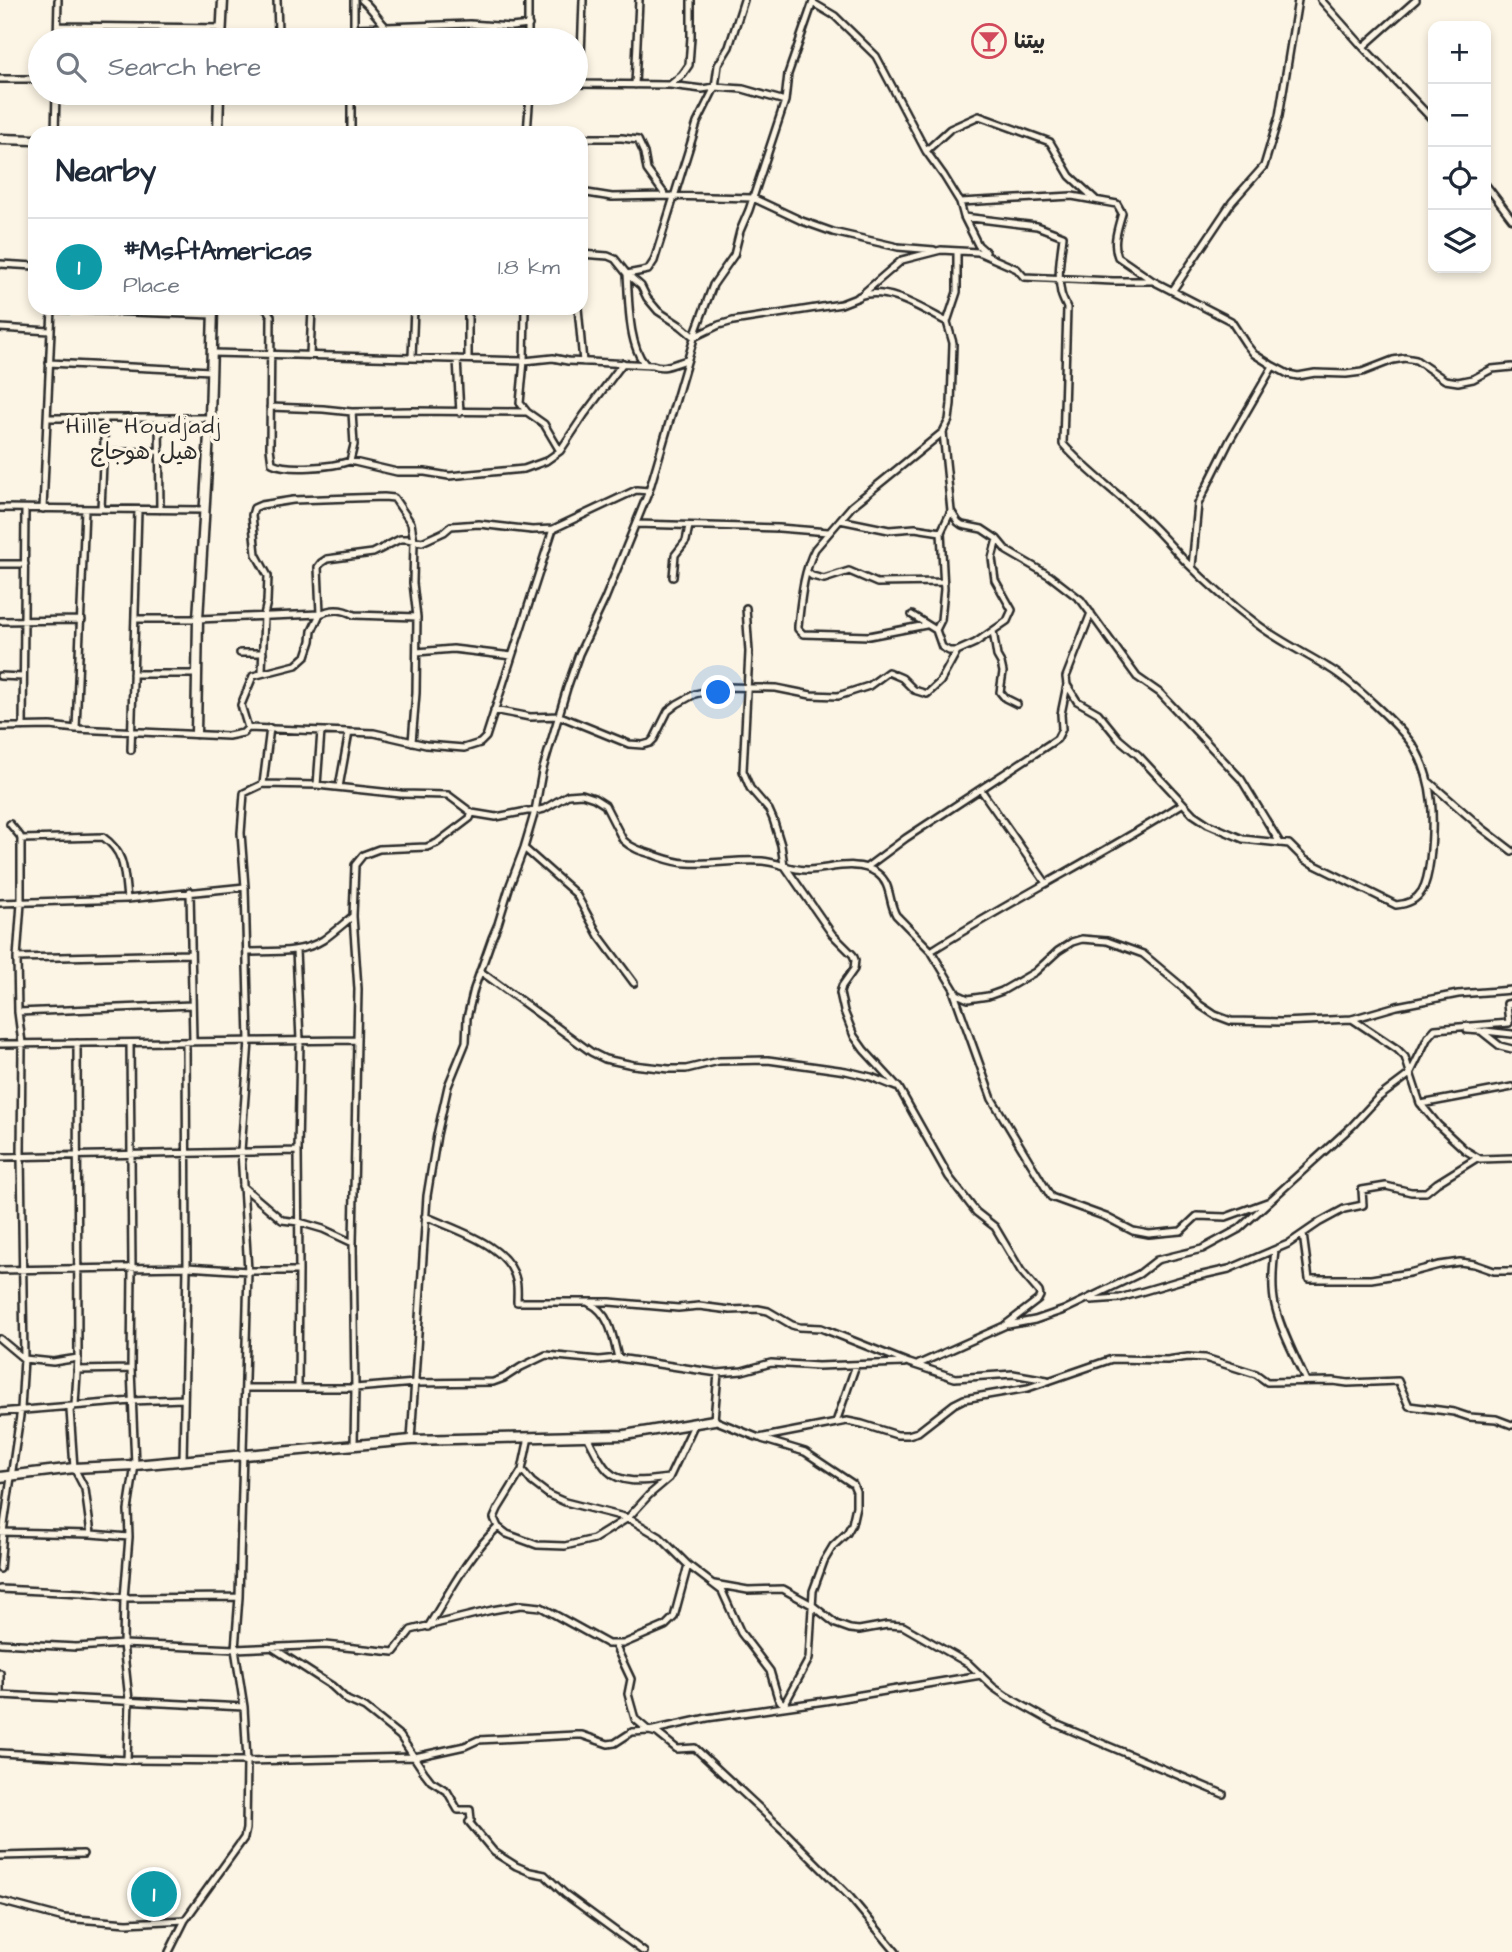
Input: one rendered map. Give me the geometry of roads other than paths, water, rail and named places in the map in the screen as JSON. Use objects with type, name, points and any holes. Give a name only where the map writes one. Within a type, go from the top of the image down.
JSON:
[{"type":"street","points":[[58,0],[58,26],[222,28],[223,0]]},
{"type":"street","points":[[276,0],[278,28]]},
{"type":"street","points":[[354,0],[354,28],[470,24],[528,26],[528,0]]},
{"type":"street","points":[[362,0],[386,26]]},
{"type":"street","points":[[581,28],[583,0]]},
{"type":"street","points":[[635,85],[639,0]]},
{"type":"street","points":[[670,85],[689,65],[691,0]]},
{"type":"street","points":[[627,274],[648,270],[654,261],[697,123],[715,87],[718,65],[729,47],[744,0]]},
{"type":"street","points":[[1173,290],[1231,202],[1264,166],[1279,116],[1298,0]]},
{"type":"street","points":[[1321,0],[1428,115]]},
{"type":"street","points":[[1363,47],[1416,0]]},
{"type":"street","points":[[411,1440],[425,1216],[437,1135],[448,1086],[466,1042],[467,1018],[480,971],[524,848],[535,811],[542,772],[567,688],[649,491],[694,337],[713,285],[734,255],[785,100],[788,74],[813,1],[835,16],[876,56],[926,151],[960,202],[964,217],[978,245],[991,256]]},
{"type":"street","points":[[0,79],[28,79]]},
{"type":"street","points":[[588,84],[743,89],[785,100]]},
{"type":"street","points":[[55,126],[56,105]]},
{"type":"street","points":[[218,126],[219,105]]},
{"type":"street","points":[[351,105],[351,126]]},
{"type":"street","points":[[528,126],[529,105]]},
{"type":"street","points":[[926,151],[950,129],[979,116],[1050,142],[1070,176],[1098,201]]},
{"type":"street","points":[[588,138],[638,140],[647,170],[666,196]]},
{"type":"street","points":[[0,139],[28,140]]},
{"type":"street","points":[[1491,192],[1512,219]]},
{"type":"street","points":[[588,193],[612,197],[753,198],[833,232],[898,247],[978,252],[1017,269],[1024,277],[1153,281]]},
{"type":"street","points":[[960,202],[1072,196],[1117,204],[1122,213],[1115,246],[1118,257],[1153,281],[1231,321],[1254,354],[1288,374],[1298,376],[1362,372],[1405,358],[1416,360],[1445,380],[1458,382],[1473,379],[1492,369],[1512,367]]},
{"type":"street","points":[[964,217],[1037,226],[1063,236],[1059,266],[1061,294],[1067,308],[1063,444],[1147,521],[1192,567],[1257,624],[1292,648],[1332,670],[1382,713],[1413,745],[1423,764],[1433,813],[1426,884],[1414,900],[1396,905],[1305,860],[1292,845],[1249,840],[1208,824],[1182,804],[1164,781],[1119,740],[1098,713],[1077,701],[1067,685]]},
{"type":"street","points":[[859,297],[902,260],[941,250]]},
{"type":"street","points":[[926,625],[869,636],[803,634],[798,626],[802,589],[815,549],[852,506],[943,432],[949,420],[953,343],[947,322],[957,292],[957,251]]},
{"type":"street","points":[[588,255],[612,258],[641,286],[658,311],[694,337]]},
{"type":"street","points":[[0,264],[28,266]]},
{"type":"street","points":[[627,274],[634,342],[639,358],[645,364]]},
{"type":"street","points":[[694,337],[733,321],[828,308],[866,294],[883,293],[947,322]]},
{"type":"street","points":[[43,509],[51,315]]},
{"type":"street","points":[[196,733],[198,619],[210,418],[213,315]]},
{"type":"street","points":[[270,315],[272,463],[279,467],[340,465],[350,461],[397,472],[425,472],[449,476],[524,469],[547,461],[561,451],[623,363]]},
{"type":"street","points":[[310,355],[312,315]]},
{"type":"street","points":[[412,358],[414,315]]},
{"type":"street","points":[[468,315],[468,359]]},
{"type":"street","points":[[525,315],[520,403],[527,412],[544,424],[561,451]]},
{"type":"street","points":[[579,315],[583,362]]},
{"type":"street","points":[[0,328],[50,331]]},
{"type":"street","points":[[212,354],[524,360],[553,358],[666,367],[687,360]]},
{"type":"street","points":[[457,359],[460,412]]},
{"type":"street","points":[[49,363],[212,371]]},
{"type":"street","points":[[1192,567],[1198,504],[1230,440],[1273,366]]},
{"type":"street","points":[[270,408],[352,412],[527,412]]},
{"type":"street","points":[[350,461],[354,445],[352,412]]},
{"type":"street","points":[[47,418],[210,418]]},
{"type":"street","points":[[101,509],[105,418]]},
{"type":"street","points":[[159,418],[160,510]]},
{"type":"street","points":[[943,432],[954,518],[962,524],[982,529],[997,539],[1007,551],[1050,576],[1081,600],[1137,677],[1160,693],[1241,779],[1280,843]]},
{"type":"street","points":[[104,453],[159,451]]},
{"type":"street","points":[[248,728],[241,705],[253,676],[296,665],[306,656],[312,631],[320,614],[318,567],[321,563],[336,557],[373,553],[400,539],[422,542],[430,540],[451,526],[479,524],[532,530],[554,529],[636,490],[649,491]]},
{"type":"street","points":[[262,672],[268,576],[256,554],[253,512],[256,506],[293,500],[390,497],[397,501],[411,523],[414,541],[413,583],[417,652],[412,742]]},
{"type":"street","points":[[0,508],[205,510]]},
{"type":"street","points":[[23,727],[25,509]]},
{"type":"street","points":[[76,729],[85,509]]},
{"type":"street","points":[[131,750],[138,510]]},
{"type":"street","points":[[936,630],[941,620],[944,582],[940,532],[951,511]]},
{"type":"street","points":[[840,520],[889,530],[915,528],[940,532]]},
{"type":"street","points":[[636,524],[828,532]]},
{"type":"street","points":[[673,577],[675,555],[686,541],[689,526]]},
{"type":"street","points":[[0,727],[50,726],[236,735],[248,728],[270,728],[374,733],[412,742],[464,748],[474,746],[486,737],[554,529]]},
{"type":"street","points":[[912,615],[936,630],[942,647],[949,651],[957,651],[975,643],[1007,621],[1012,610],[995,580],[992,558],[997,539]]},
{"type":"street","points":[[0,564],[25,564]]},
{"type":"street","points":[[807,572],[824,579],[849,571],[877,583],[944,582]]},
{"type":"street","points":[[746,608],[749,652],[743,771],[750,788],[769,810],[773,819],[784,865],[832,934],[853,955],[853,969],[840,993],[854,1036],[864,1051],[899,1088],[948,1177],[976,1212],[995,1227],[1021,1271],[1039,1292],[1038,1300],[1004,1326]]},
{"type":"street","points":[[135,619],[320,614],[328,610],[345,610],[354,615],[417,617]]},
{"type":"street","points":[[866,867],[1057,739],[1062,729],[1061,714],[1066,677],[1090,613]]},
{"type":"street","points":[[0,621],[82,620]]},
{"type":"street","points":[[993,631],[1003,673],[1000,692],[1017,705]]},
{"type":"street","points":[[417,652],[453,649],[512,656]]},
{"type":"street","points":[[494,710],[530,717],[560,716],[629,744],[643,745],[654,739],[667,711],[695,694],[725,687],[776,688],[810,695],[838,696],[869,686],[888,672],[902,678],[914,690],[927,694],[940,682],[957,651]]},
{"type":"street","points":[[240,653],[263,653]]},
{"type":"street","points":[[133,674],[197,674]]},
{"type":"street","points":[[0,676],[23,677]]},
{"type":"street","points":[[263,784],[270,728]]},
{"type":"street","points":[[317,785],[321,731]]},
{"type":"street","points":[[339,787],[348,732]]},
{"type":"street","points":[[1427,780],[1512,851]]},
{"type":"street","points":[[169,1952],[185,1920],[246,1834],[247,1760],[244,1707],[235,1649],[239,1597],[248,1271],[241,1151],[249,1041],[241,833],[244,793],[263,784],[317,785],[401,794],[448,795],[472,813],[496,817],[544,809],[568,795],[587,795],[606,805],[623,840],[638,850],[668,860],[688,863],[752,860],[806,871],[866,867],[885,881],[897,915],[931,951],[957,995],[968,999],[1002,991],[1035,972],[1058,951],[1082,939],[1119,944],[1143,954],[1200,1005],[1214,1015],[1231,1021],[1352,1019],[1397,1006],[1458,994],[1512,990]]},
{"type":"street","points":[[981,790],[1046,883]]},
{"type":"street","points":[[931,951],[981,919],[1109,849],[1182,804]]},
{"type":"street","points":[[354,1445],[353,1243],[358,989],[353,916],[355,865],[363,855],[379,849],[427,847],[437,843],[470,818],[472,813]]},
{"type":"street","points":[[0,1569],[1,1532],[21,1409],[24,1359],[22,1043],[18,1012],[17,958],[21,903],[21,839],[10,824]]},
{"type":"street","points":[[21,839],[103,837],[113,844],[122,858],[127,899]]},
{"type":"street","points":[[524,848],[576,894],[599,936],[634,983]]},
{"type":"street","points":[[0,903],[127,899],[245,887]]},
{"type":"street","points":[[183,1461],[187,1267],[186,1152],[192,1005],[190,891]]},
{"type":"street","points":[[247,951],[296,950],[311,946],[353,916]]},
{"type":"street","points":[[296,950],[300,1040],[298,1388]]},
{"type":"street","points":[[17,958],[191,954]]},
{"type":"street","points":[[480,971],[591,1052],[605,1059],[634,1065],[686,1069],[719,1061],[768,1060],[858,1074],[899,1088]]},
{"type":"street","points":[[952,987],[992,1099],[1051,1197],[1106,1217],[1133,1231],[1149,1234],[1181,1231],[1197,1216],[1226,1217],[1273,1199]]},
{"type":"street","points":[[919,1364],[1004,1326],[1035,1320],[1086,1301],[1139,1274],[1157,1259],[1202,1249],[1239,1229],[1352,1126],[1378,1098],[1410,1074],[1428,1037],[1436,1030],[1509,1023],[1507,1004],[1512,1003]]},
{"type":"street","points":[[18,1012],[192,1005]]},
{"type":"street","points":[[1352,1019],[1405,1057],[1421,1104],[1438,1125],[1465,1150],[1480,1159],[1512,1158]]},
{"type":"street","points":[[1460,1028],[1512,1034]]},
{"type":"street","points":[[1481,1031],[1500,1046],[1512,1049]]},
{"type":"street","points":[[0,1044],[356,1040]]},
{"type":"street","points":[[76,1043],[78,1370],[75,1405],[70,1410],[74,1468],[85,1489],[91,1534]]},
{"type":"street","points":[[127,1760],[129,1700],[123,1644],[124,1598],[129,1537],[128,1510],[135,1465],[131,1370],[130,1043]]},
{"type":"street","points":[[1421,1104],[1512,1087]]},
{"type":"street","points":[[0,1157],[298,1151]]},
{"type":"street","points":[[1086,1301],[1130,1295],[1229,1269],[1275,1250],[1344,1209],[1363,1205],[1362,1190],[1386,1186],[1411,1192],[1426,1192],[1477,1158]]},
{"type":"street","points":[[243,1186],[282,1220],[323,1229],[353,1243]]},
{"type":"street","points":[[425,1216],[492,1246],[508,1261],[517,1280],[517,1302],[587,1302],[598,1308],[612,1332],[618,1358]]},
{"type":"street","points":[[1303,1234],[1309,1279],[1371,1279],[1460,1262],[1494,1271],[1512,1271]]},
{"type":"street","points":[[1275,1250],[1274,1304],[1306,1381]]},
{"type":"street","points":[[0,1270],[187,1267],[299,1271]]},
{"type":"street","points":[[565,1302],[758,1309],[768,1311],[792,1325],[821,1328],[909,1363]]},
{"type":"street","points":[[0,1339],[24,1359],[53,1362],[78,1358]]},
{"type":"street","points":[[245,1388],[355,1388],[493,1382],[546,1355],[599,1360],[618,1358],[718,1373],[742,1371],[771,1363],[818,1366],[909,1363],[919,1364],[955,1378],[1013,1374],[1050,1380]]},
{"type":"street","points":[[759,1438],[836,1422],[855,1422],[897,1435],[908,1435],[918,1432],[964,1399],[1028,1388],[1112,1359],[1167,1360],[1188,1357],[1227,1364],[1256,1374],[1267,1382],[1398,1381],[1409,1406],[1496,1419],[1512,1425]]},
{"type":"street","points":[[836,1422],[856,1365]]},
{"type":"street","points":[[78,1370],[131,1370]]},
{"type":"street","points":[[714,1420],[718,1373]]},
{"type":"street","points":[[0,1412],[183,1399]]},
{"type":"street","points":[[0,1477],[74,1468],[411,1440],[625,1435],[714,1420],[759,1438],[806,1452],[855,1487],[856,1506],[852,1524],[824,1561],[813,1591],[809,1659],[784,1705]]},
{"type":"street","points":[[529,1437],[522,1470],[494,1518],[498,1527],[507,1534],[537,1545],[565,1546],[594,1539],[628,1518],[669,1478],[695,1423]]},
{"type":"street","points":[[587,1436],[608,1472],[636,1481],[669,1478]]},
{"type":"street","points":[[522,1470],[531,1482],[550,1496],[628,1518],[660,1537],[688,1565],[722,1591],[741,1633],[770,1671],[778,1698],[784,1705]]},
{"type":"street","points":[[428,1627],[468,1561],[498,1527]]},
{"type":"street","points":[[1,1532],[129,1537]]},
{"type":"street","points":[[0,1643],[76,1647],[123,1644],[235,1649],[325,1645],[394,1652],[411,1630],[521,1605],[550,1612],[615,1645],[624,1644],[665,1626],[674,1617],[688,1565]]},
{"type":"street","points":[[714,1584],[748,1590],[783,1589],[812,1605],[836,1624],[850,1629],[903,1626],[969,1664],[1006,1696],[1056,1724],[1223,1794]]},
{"type":"street","points":[[0,1590],[82,1593],[124,1598],[239,1597]]},
{"type":"street","points":[[615,1645],[631,1679],[628,1694],[635,1719],[677,1749],[695,1748],[850,1897],[896,1952]]},
{"type":"street","points":[[273,1648],[332,1686],[347,1700],[361,1705],[400,1736],[431,1780],[447,1791],[458,1810],[470,1810],[469,1822],[494,1852],[516,1866],[545,1875],[565,1894],[644,1952]]},
{"type":"street","points":[[0,1673],[0,1695],[244,1707]]},
{"type":"street","points":[[0,1753],[127,1760],[415,1758],[465,1746],[478,1740],[582,1735],[608,1744],[615,1743],[632,1732],[649,1731],[707,1717],[981,1675]]},
{"type":"street","points":[[0,1856],[83,1854]]},
{"type":"street","points":[[0,1901],[64,1918],[127,1923],[185,1920]]},
{"type":"place","name":"بيتنا","points":[[989,41]]},
{"type":"place","name":"#MsftAmericas","points":[[154,1894]]},
{"type":"district","name":"Hille Houdjadj هيل هوجاج","points":[[144,439]]}]
